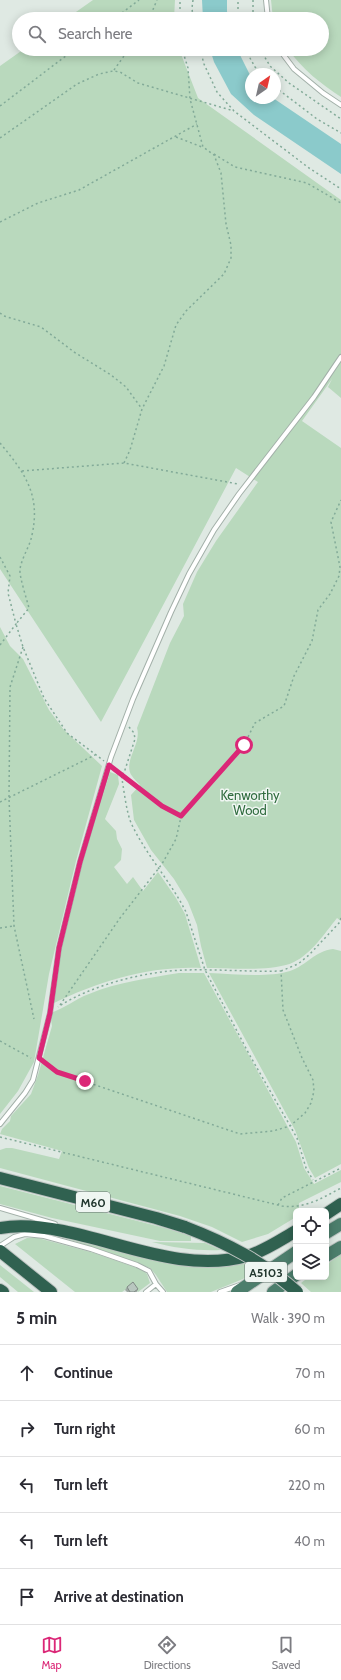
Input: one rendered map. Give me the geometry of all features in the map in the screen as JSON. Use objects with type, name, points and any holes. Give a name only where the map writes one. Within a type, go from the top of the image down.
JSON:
[{"type":"highway","name":"M60","points":[[0,1178],[156,1218],[185,1227],[221,1241],[250,1257],[282,1279],[297,1292]]},
{"type":"highway","points":[[329,1212],[341,1204]]},
{"type":"highway","points":[[329,1231],[341,1224]]},
{"type":"highway","points":[[0,1228],[26,1226],[49,1229],[90,1236],[168,1257],[207,1261],[248,1256],[293,1233]]},
{"type":"highway","points":[[329,1254],[341,1247]]},
{"type":"highway","points":[[4,1254],[51,1292]]},
{"type":"highway","name":"A5103","points":[[237,1292],[293,1254]]},
{"type":"highway","name":"A5103","points":[[273,1292],[293,1277]]},
{"type":"lane","points":[[266,0],[267,12]]},
{"type":"lane","points":[[284,56],[294,69],[322,93],[341,105]]},
{"type":"lane","points":[[0,1124],[25,1093],[32,1080],[39,1060],[50,1013],[59,948],[80,862],[109,765],[136,692],[189,574],[214,530],[314,397],[341,357]]},
{"type":"lane","points":[[0,1208],[66,1227],[90,1236]]},
{"type":"lane","points":[[0,1246],[14,1237],[25,1234],[44,1236],[91,1249],[137,1265],[149,1272],[163,1292]]},
{"type":"lane","points":[[220,1292],[234,1286],[250,1283]]},
{"type":"lane","points":[[146,1292],[156,1284]]},
{"type":"path","points":[[123,12],[139,0]]},
{"type":"path","points":[[151,12],[157,0]]},
{"type":"path","points":[[180,0],[180,12]]},
{"type":"path","points":[[193,0],[193,12]]},
{"type":"path","points":[[238,0],[238,12]]},
{"type":"path","points":[[253,0],[253,12]]},
{"type":"path","points":[[0,106],[66,56]]},
{"type":"path","points":[[113,71],[124,56]]},
{"type":"path","points":[[124,463],[130,450],[142,409],[164,366],[176,325],[186,311],[224,274],[231,258],[231,245],[226,224],[221,173],[214,155],[203,147],[190,99],[188,68],[184,56]]},
{"type":"path","points":[[202,56],[216,92],[234,111],[309,168],[341,189]]},
{"type":"path","points":[[249,56],[256,68]]},
{"type":"path","points":[[264,56],[270,66],[289,83],[341,119]]},
{"type":"path","points":[[0,138],[77,84],[99,74],[113,71],[120,72],[138,83],[234,111]]},
{"type":"path","points":[[281,92],[317,119],[341,133]]},
{"type":"path","points":[[0,222],[38,203],[79,190],[197,124]]},
{"type":"path","points":[[175,136],[203,147],[235,167],[307,183],[341,203]]},
{"type":"path","points":[[0,313],[4,316],[41,327],[74,352],[111,375],[126,387],[142,409]]},
{"type":"path","points":[[0,443],[22,471],[31,489],[34,513],[32,535],[19,570],[29,608],[0,645]]},
{"type":"path","points":[[22,471],[124,463],[246,486]]},
{"type":"path","points":[[341,500],[331,522],[340,568],[339,576],[330,594],[318,610],[312,641],[294,676],[284,706],[255,723],[244,745],[181,816],[176,839],[170,851],[120,918],[59,1006],[81,994],[110,984],[156,973],[184,970],[281,971],[298,964],[309,955],[341,923],[341,917]]},
{"type":"path","points":[[0,557],[10,576],[8,593],[23,647],[44,698],[67,733],[162,806],[181,816]]},
{"type":"path","points":[[23,647],[10,687],[9,798],[14,926],[34,1018]]},
{"type":"path","points":[[121,774],[124,773],[135,739],[134,733],[124,724]]},
{"type":"path","points":[[0,802],[95,755]]},
{"type":"path","points":[[121,774],[131,824],[186,912],[205,970],[249,1054],[297,1138],[306,1168],[313,1180]]},
{"type":"path","points":[[0,928],[14,926]]},
{"type":"path","points":[[0,1041],[39,1060],[57,1072],[240,1134],[273,1131],[290,1126],[305,1113],[311,1103],[314,1091],[313,1080],[302,1058],[283,1010],[281,971]]},
{"type":"path","points":[[0,1137],[292,1208],[303,1206],[341,1188]]},
{"type":"path","points":[[278,1205],[282,1198],[313,1180],[341,1168]]},
{"type":"green space","points":[[93,0],[175,0],[174,12],[76,12]]},
{"type":"green space","points":[[271,0],[341,0],[341,97],[312,76],[293,56],[329,56],[329,12],[272,12]]},
{"type":"green space","name":"Kenworthy Wood","points":[[14,56],[182,56],[198,98],[341,200],[341,398],[328,387],[332,379],[302,421],[341,448],[341,921],[337,918],[306,954],[294,962],[285,965],[252,969],[207,968],[197,925],[188,902],[174,879],[151,850],[134,820],[131,795],[140,785],[133,777],[129,765],[137,740],[137,728],[170,643],[184,616],[183,604],[197,572],[216,541],[258,482],[236,468],[101,722],[0,569],[0,66]]},
{"type":"green space","points":[[0,627],[10,646],[23,659],[49,710],[64,730],[102,766],[76,861],[49,974],[34,1062],[18,1091],[0,1114]]},
{"type":"green space","points":[[110,772],[118,775],[119,784],[105,819],[116,831],[117,839],[122,849],[121,860],[114,867],[127,884],[133,877],[143,891],[158,872],[185,914],[201,968],[182,968],[143,972],[88,988],[52,1004],[56,975],[68,916]]},
{"type":"green space","points":[[333,949],[341,951],[341,1164],[315,1178],[309,1168],[295,1130],[209,973],[250,975],[281,973],[296,968],[321,952]]},
{"type":"green space","points":[[179,973],[204,973],[296,1142],[304,1168],[314,1184],[341,1170],[341,1182],[299,1203],[299,1208],[293,1208],[293,1219],[268,1234],[242,1242],[212,1227],[180,1216],[0,1168],[0,1150],[6,1148],[12,1148],[59,1159],[62,1151],[0,1134],[2,1129],[10,1121],[11,1116],[31,1094],[52,1026],[50,1013],[84,996],[111,986]]},
{"type":"green space","points":[[0,1186],[165,1228],[191,1236],[191,1241],[160,1241],[52,1218],[0,1204]]},
{"type":"green space","points":[[59,1236],[147,1257],[240,1260],[256,1271],[243,1279],[211,1292],[167,1292],[150,1268]]},
{"type":"green space","points":[[27,1238],[38,1238],[94,1253],[143,1270],[147,1274],[150,1283],[138,1292],[132,1285],[122,1292],[75,1292],[15,1244]]},
{"type":"green space","points":[[152,1242],[205,1243],[221,1250],[186,1249]]},
{"type":"green space","points":[[341,1254],[341,1292],[311,1292],[301,1283],[305,1280],[329,1280],[329,1263]]},
{"type":"green space","points":[[0,1265],[34,1292],[18,1292],[0,1277]]},
{"type":"water","points":[[202,0],[227,0],[227,12],[203,12]]},
{"type":"water","points":[[212,56],[240,56],[246,68],[245,68],[245,104],[281,103],[341,144],[341,174],[254,115],[231,94]]},
{"type":"building","points":[[133,1282],[138,1289],[134,1292],[130,1292],[127,1287]]},
{"type":"route","points":[[85,1081],[57,1072],[39,1058],[50,1013],[59,948],[80,862],[109,765],[162,806],[181,816],[244,745]]}]
